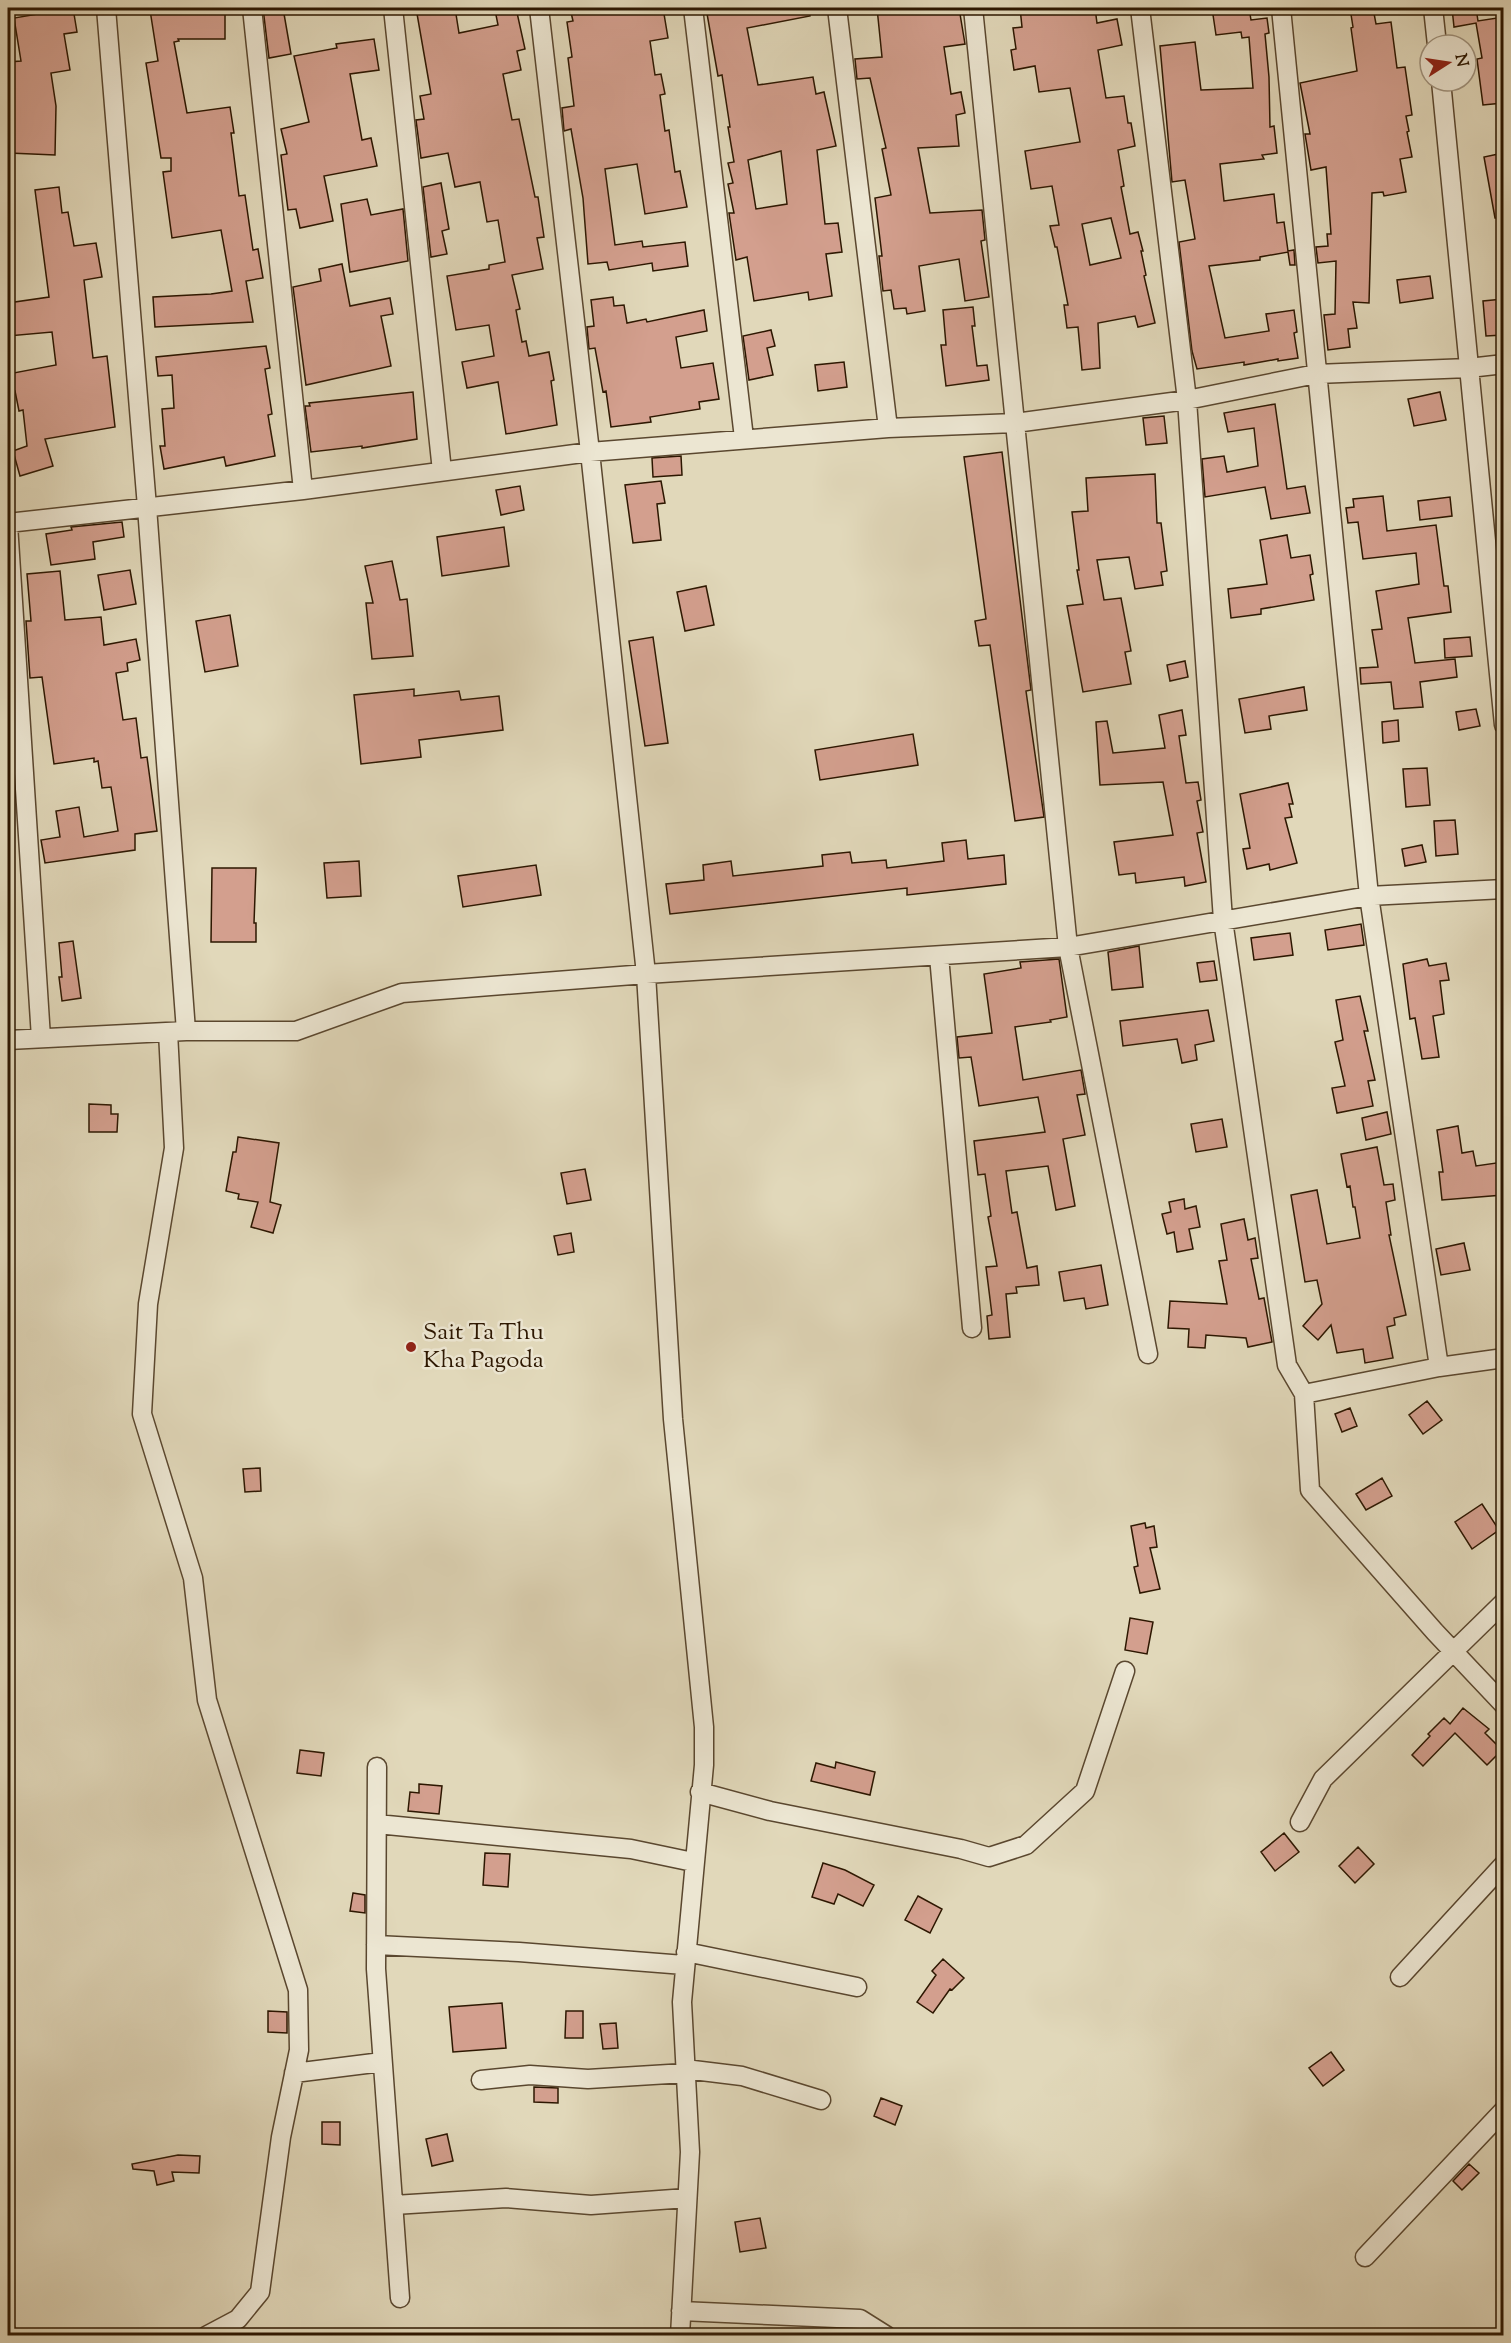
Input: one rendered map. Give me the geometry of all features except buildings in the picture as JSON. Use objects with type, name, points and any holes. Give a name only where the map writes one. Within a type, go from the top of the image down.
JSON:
[{"type":"street","points":[[106,8],[147,507],[186,1031]]},
{"type":"street","points":[[252,8],[303,490]]},
{"type":"street","points":[[393,8],[442,471]]},
{"type":"street","points":[[539,8],[590,452],[646,974],[674,1419],[704,1727],[704,1765],[693,1862],[682,2002],[690,2152],[680,2336]]},
{"type":"street","points":[[693,8],[744,438]]},
{"type":"street","points":[[837,8],[888,428]]},
{"type":"street","points":[[973,8],[1068,947],[1148,1354]]},
{"type":"street","points":[[1140,8],[1187,400],[1223,920],[1287,1365],[1304,1394],[1310,1490],[1503,1705]]},
{"type":"street","points":[[1281,8],[1370,896],[1439,1367]]},
{"type":"street","points":[[1433,8],[1436,33]]},
{"type":"street","points":[[1442,93],[1503,725]]},
{"type":"street","points":[[41,1038],[8,524],[303,490],[590,452],[888,428],[1015,423],[1187,400],[1316,374],[1469,368],[1503,364]]},
{"type":"street","points":[[8,1040],[186,1031],[297,1031],[402,993],[646,974],[1068,947],[1370,896],[1503,889]]},
{"type":"street","points":[[939,956],[972,1328]]},
{"type":"street","points":[[168,1032],[174,1148],[148,1304],[141,1414],[193,1578],[207,1700],[298,1990],[299,2050],[281,2137],[260,2292],[238,2319],[206,2336]]},
{"type":"street","points":[[1304,1394],[1439,1367],[1503,1358]]},
{"type":"street","points":[[1300,1822],[1323,1779],[1503,1602]]},
{"type":"street","points":[[700,1792],[770,1811],[962,1849],[989,1857],[1026,1845],[1086,1791],[1125,1671]]},
{"type":"street","points":[[377,1767],[376,1945],[382,2062],[400,2298]]},
{"type":"street","points":[[377,1824],[631,1849],[693,1862]]},
{"type":"street","points":[[1400,1977],[1503,1864]]},
{"type":"street","points":[[376,1945],[685,1959],[857,1987]]},
{"type":"street","points":[[294,2073],[382,2062]]},
{"type":"street","points":[[481,2080],[530,2075],[588,2079],[685,2071],[742,2076],[821,2100]]},
{"type":"street","points":[[1365,2257],[1503,2110]]},
{"type":"street","points":[[394,2205],[506,2198],[591,2205],[687,2198]]},
{"type":"street","points":[[681,2312],[860,2319],[887,2336]]},
{"type":"place","name":"Sait Ta Thu Kha Pagoda","points":[[411,1347]]}]
